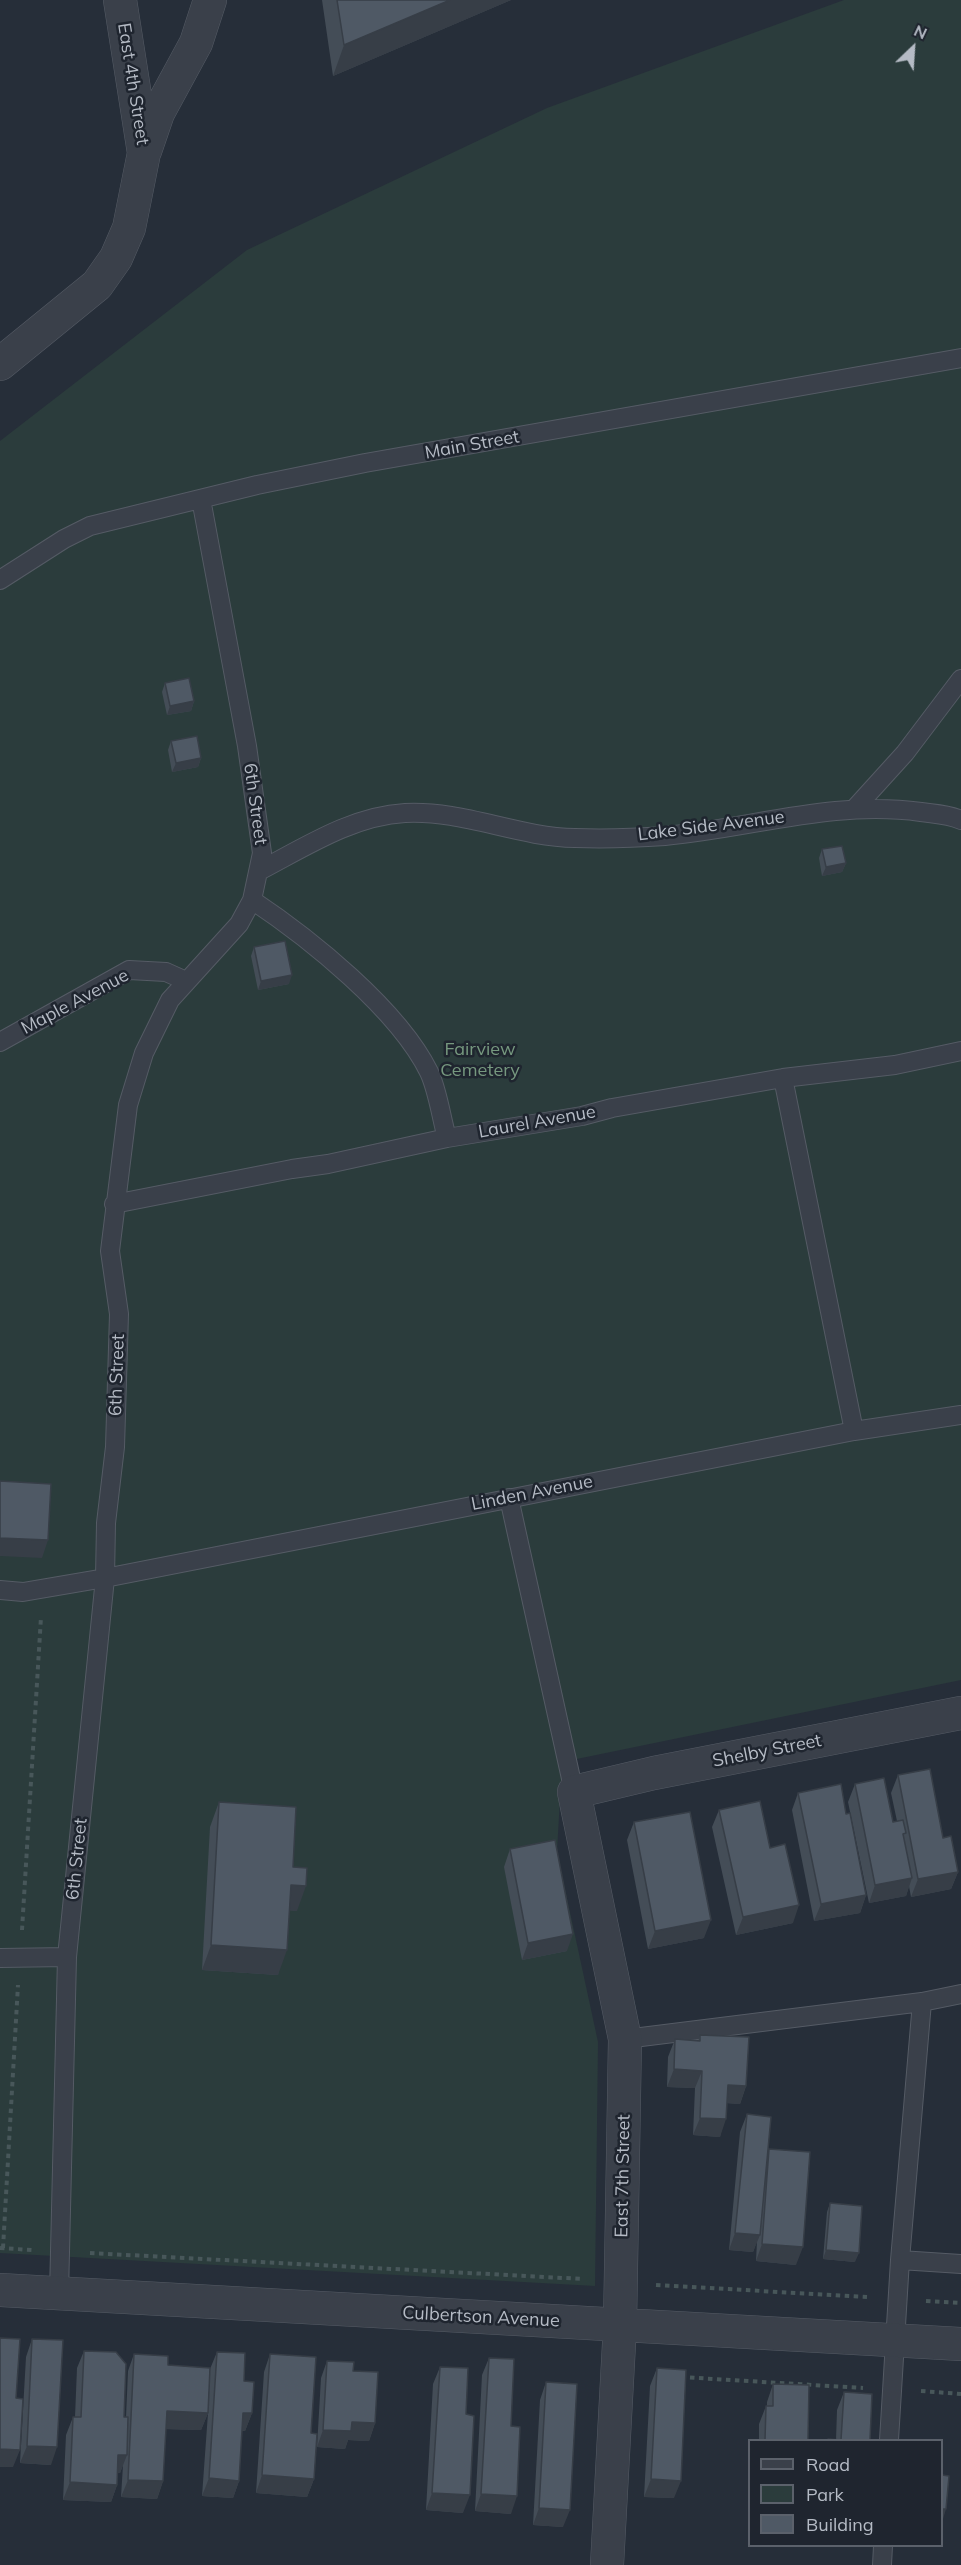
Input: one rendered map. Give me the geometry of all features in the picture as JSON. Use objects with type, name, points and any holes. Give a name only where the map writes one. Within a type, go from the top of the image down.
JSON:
[{"type":"street","name":"East 4th Street","points":[[0,364],[97,285],[116,258],[129,228],[144,153],[120,0]]},
{"type":"street","points":[[144,153],[158,113],[196,43],[210,0]]},
{"type":"street","name":"Shelby Street","points":[[574,1792],[654,1773],[961,1713]]},
{"type":"street","name":"East 7th Street","points":[[574,1792],[625,2039],[620,2325],[608,2565]]},
{"type":"street","name":"Culbertson Avenue","points":[[0,2290],[961,2344]]},
{"type":"lane","name":"Main Street","points":[[0,580],[63,539],[90,526],[257,484],[961,358]]},
{"type":"lane","name":"6th Street","points":[[59,2294],[67,1957],[105,1578],[106,1523],[115,1447],[119,1314],[110,1251],[114,1204],[128,1105],[144,1053],[170,1000],[239,924],[252,900],[262,853],[247,746],[201,499]]},
{"type":"lane","points":[[856,807],[905,753],[961,679]]},
{"type":"lane","name":"Lake Side Avenue","points":[[259,871],[345,826],[405,813],[450,815],[521,832],[574,838],[665,836],[856,807],[903,809],[952,816],[961,820]]},
{"type":"lane","points":[[252,900],[278,918],[358,984],[407,1037],[429,1073],[447,1138]]},
{"type":"lane","name":"Maple Avenue","points":[[0,1042],[129,970],[166,972],[186,981]]},
{"type":"lane","name":"Laurel Avenue","points":[[114,1204],[327,1164],[447,1138],[783,1078],[895,1065],[961,1051]]},
{"type":"lane","points":[[783,1078],[854,1431]]},
{"type":"lane","name":"Linden Avenue","points":[[105,1578],[854,1431],[961,1415]]},
{"type":"lane","points":[[509,1497],[574,1792]]},
{"type":"lane","points":[[0,1590],[23,1592],[105,1578]]},
{"type":"lane","points":[[0,1958],[67,1957]]},
{"type":"lane","points":[[625,2039],[922,2002],[961,1994]]},
{"type":"lane","points":[[889,2439],[897,2299],[922,2002]]},
{"type":"lane","points":[[900,2260],[961,2264]]},
{"type":"lane","points":[[882,2565],[883,2547]]},
{"type":"path","points":[[43,1588],[1,2248],[358,2266],[961,2303]]},
{"type":"path","points":[[678,2377],[961,2394]]},
{"type":"green space","name":"Fairview Cemetery","points":[[844,0],[961,0],[961,1680],[562,1762],[557,1852],[598,2042],[595,2286],[0,2253],[0,441],[247,250],[547,108]]},
{"type":"building","points":[[337,0],[450,0],[344,45]]},
{"type":"building","points":[[189,678],[194,701],[170,706],[165,683]]},
{"type":"building","points":[[197,736],[201,758],[176,763],[171,741]]},
{"type":"building","points":[[842,846],[846,863],[826,867],[822,849]]},
{"type":"building","points":[[285,941],[292,975],[261,981],[254,947]]},
{"type":"building","points":[[0,1481],[51,1484],[48,1540],[0,1538]]},
{"type":"building","points":[[930,1769],[943,1838],[951,1836],[958,1872],[918,1879],[898,1775]]},
{"type":"building","points":[[884,1778],[893,1822],[903,1820],[906,1833],[903,1834],[912,1878],[875,1885],[855,1784]]},
{"type":"building","points":[[841,1784],[846,1814],[850,1813],[866,1895],[821,1904],[798,1793]]},
{"type":"building","points":[[760,1801],[770,1848],[785,1844],[799,1905],[743,1917],[719,1810]]},
{"type":"building","points":[[219,1802],[296,1807],[293,1867],[307,1868],[306,1886],[291,1885],[287,1950],[211,1945]]},
{"type":"building","points":[[690,1812],[711,1920],[655,1931],[634,1822]]},
{"type":"building","points":[[555,1840],[573,1934],[528,1943],[510,1849]]},
{"type":"building","points":[[700,2035],[749,2037],[746,2086],[728,2085],[726,2119],[700,2118],[702,2071],[674,2069],[675,2039],[700,2041]]},
{"type":"building","points":[[747,2114],[771,2117],[760,2235],[735,2233]]},
{"type":"building","points":[[769,2149],[810,2152],[803,2247],[762,2244]]},
{"type":"building","points":[[830,2203],[862,2206],[859,2253],[826,2250]]},
{"type":"building","points":[[0,2338],[20,2339],[16,2398],[23,2399],[20,2450],[0,2449]]},
{"type":"building","points":[[32,2339],[63,2340],[57,2447],[27,2446]]},
{"type":"building","points":[[84,2351],[116,2352],[126,2364],[124,2417],[128,2417],[127,2455],[118,2455],[117,2485],[70,2482],[73,2417],[81,2417]]},
{"type":"building","points":[[217,2352],[245,2353],[244,2381],[254,2382],[252,2413],[243,2413],[239,2481],[209,2478]]},
{"type":"building","points":[[134,2354],[168,2356],[168,2365],[210,2368],[208,2413],[167,2411],[163,2481],[128,2480]]},
{"type":"building","points":[[270,2354],[316,2357],[311,2433],[317,2434],[314,2479],[262,2475]]},
{"type":"building","points":[[489,2358],[514,2359],[511,2426],[520,2427],[517,2496],[481,2494]]},
{"type":"building","points":[[327,2361],[354,2362],[353,2371],[378,2372],[375,2423],[352,2422],[351,2431],[323,2430]]},
{"type":"building","points":[[440,2367],[468,2368],[466,2414],[474,2416],[470,2495],[432,2493]]},
{"type":"building","points":[[657,2368],[686,2370],[681,2481],[651,2479]]},
{"type":"building","points":[[546,2382],[577,2384],[570,2510],[539,2508]]},
{"type":"building","points":[[773,2384],[809,2385],[808,2439],[765,2439],[766,2406],[773,2406]]},
{"type":"building","points":[[844,2392],[872,2394],[870,2439],[841,2439]]},
{"type":"building","points":[[943,2475],[949,2476],[946,2509],[943,2509]]}]
